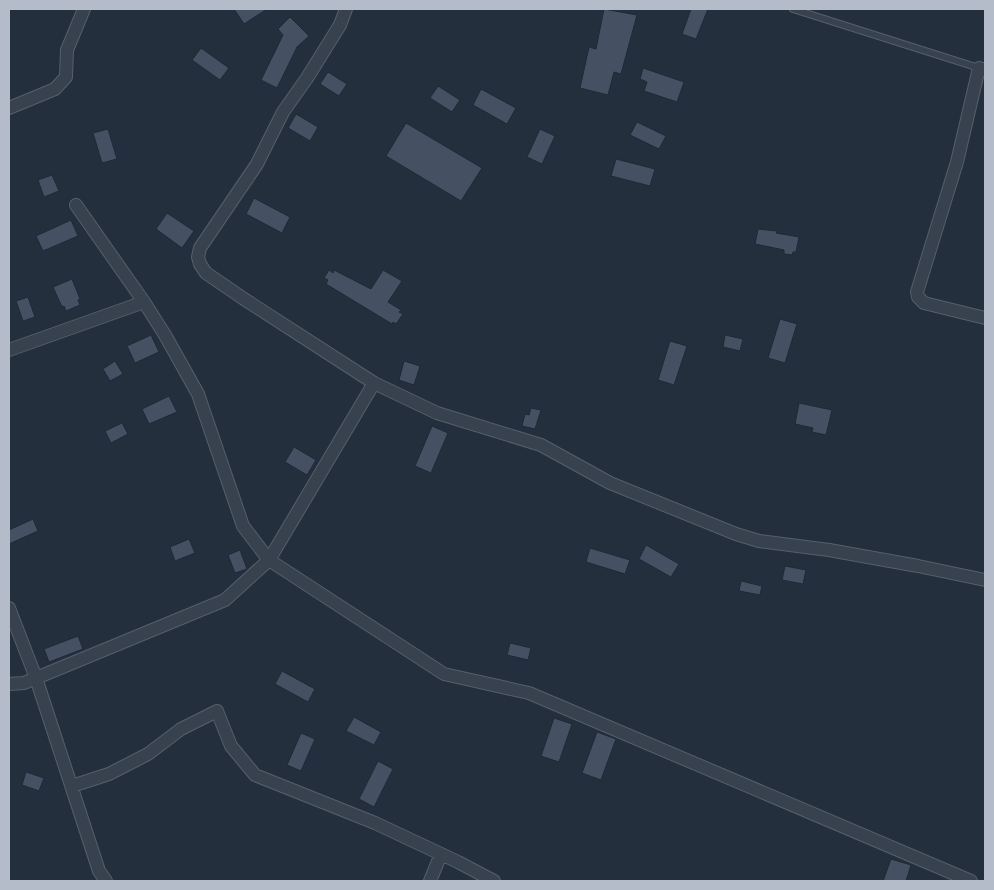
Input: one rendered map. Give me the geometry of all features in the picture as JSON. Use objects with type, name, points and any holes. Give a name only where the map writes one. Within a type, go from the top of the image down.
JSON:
[{"type":"street","points":[[9,108],[55,89],[66,77],[67,50],[84,9]]},
{"type":"street","points":[[346,9],[340,24],[307,78],[283,112],[258,164],[200,248],[198,257],[200,264],[211,276],[374,383],[437,413],[541,445],[610,483],[736,534],[759,541],[838,552],[985,580]]},
{"type":"street","points":[[982,69],[958,162],[917,292],[918,297],[924,303],[985,318]]},
{"type":"street","points":[[76,205],[144,302],[198,394],[243,526],[269,560],[444,674],[529,693],[971,881]]},
{"type":"street","points":[[9,350],[144,302]]},
{"type":"street","points":[[9,684],[36,678],[225,600],[269,560],[374,383]]},
{"type":"street","points":[[9,608],[36,678],[99,871],[106,881]]},
{"type":"street","points":[[72,786],[109,774],[148,754],[181,729],[217,711],[232,746],[255,775],[375,823],[494,881]]},
{"type":"street","points":[[430,881],[441,854]]},
{"type":"lane","points":[[793,9],[982,69]]},
{"type":"building","points":[[234,9],[267,9],[244,24]]},
{"type":"building","points":[[604,9],[637,15],[621,74],[614,72],[608,95],[580,88],[589,47],[596,49]]},
{"type":"building","points":[[691,9],[708,9],[696,39],[682,34]]},
{"type":"building","points":[[290,17],[309,36],[297,47],[277,88],[261,80],[283,35],[278,29]]},
{"type":"building","points":[[201,48],[229,68],[220,80],[192,60]]},
{"type":"building","points":[[643,68],[684,82],[677,102],[644,91],[647,82],[640,79]]},
{"type":"building","points":[[328,72],[347,84],[339,96],[320,84]]},
{"type":"building","points":[[438,86],[460,100],[452,112],[430,98]]},
{"type":"building","points":[[481,89],[516,108],[507,124],[473,105]]},
{"type":"building","points":[[296,114],[318,127],[310,141],[288,128]]},
{"type":"building","points":[[637,122],[666,136],[659,149],[630,135]]},
{"type":"building","points":[[406,123],[482,168],[461,201],[386,156]]},
{"type":"building","points":[[108,129],[117,159],[102,163],[93,133]]},
{"type":"building","points":[[540,129],[555,136],[542,164],[527,157]]},
{"type":"building","points":[[616,159],[655,169],[650,186],[611,176]]},
{"type":"building","points":[[52,175],[59,191],[44,197],[38,180]]},
{"type":"building","points":[[254,198],[290,217],[282,233],[246,214]]},
{"type":"building","points":[[167,213],[194,231],[182,248],[156,229]]},
{"type":"building","points":[[71,220],[78,236],[43,251],[36,236]]},
{"type":"building","points":[[758,229],[777,231],[776,233],[799,237],[796,252],[793,252],[792,255],[784,254],[784,250],[755,244]]},
{"type":"building","points":[[329,270],[333,273],[334,270],[371,289],[383,270],[402,281],[388,302],[401,310],[399,312],[403,314],[396,324],[393,322],[392,324],[326,284],[328,280],[324,278]]},
{"type":"building","points":[[72,279],[80,299],[78,300],[80,305],[66,311],[64,306],[62,307],[53,287]]},
{"type":"building","points":[[28,297],[35,317],[23,321],[16,301]]},
{"type":"building","points":[[780,319],[797,324],[785,363],[768,358]]},
{"type":"building","points":[[151,335],[159,352],[135,363],[127,346]]},
{"type":"building","points":[[725,335],[743,339],[740,351],[723,347]]},
{"type":"building","points":[[670,341],[687,346],[674,385],[658,380]]},
{"type":"building","points":[[115,361],[123,374],[110,381],[103,369]]},
{"type":"building","points":[[404,361],[420,366],[414,385],[399,380]]},
{"type":"building","points":[[169,396],[177,412],[149,424],[142,409]]},
{"type":"building","points":[[799,403],[832,410],[826,435],[812,432],[813,428],[795,424]]},
{"type":"building","points":[[531,408],[541,410],[535,429],[522,426],[525,414],[529,415]]},
{"type":"building","points":[[122,423],[128,434],[111,443],[105,431]]},
{"type":"building","points":[[432,426],[448,433],[431,473],[415,466]]},
{"type":"building","points":[[294,447],[316,460],[307,475],[285,462]]},
{"type":"building","points":[[33,519],[38,531],[9,544],[9,530]]},
{"type":"building","points":[[189,539],[195,553],[175,561],[170,547]]},
{"type":"building","points":[[646,545],[679,564],[671,577],[639,559]]},
{"type":"building","points":[[590,548],[630,560],[625,574],[586,562]]},
{"type":"building","points":[[240,550],[247,569],[235,573],[228,555]]},
{"type":"building","points":[[785,566],[806,570],[803,584],[782,580]]},
{"type":"building","points":[[741,581],[762,586],[760,595],[739,591]]},
{"type":"building","points":[[78,636],[83,649],[49,662],[44,649]]},
{"type":"building","points":[[510,643],[531,648],[528,660],[507,655]]},
{"type":"building","points":[[282,671],[315,689],[308,702],[275,684]]},
{"type":"building","points":[[354,717],[381,732],[374,745],[346,731]]},
{"type":"building","points":[[554,718],[572,724],[559,762],[541,756]]},
{"type":"building","points":[[597,732],[616,739],[601,780],[582,773]]},
{"type":"building","points":[[301,733],[315,739],[301,771],[287,765]]},
{"type":"building","points":[[378,761],[393,769],[374,807],[359,799]]},
{"type":"building","points":[[26,772],[44,778],[39,791],[22,785]]},
{"type":"building","points":[[891,859],[911,865],[906,881],[883,881]]}]
